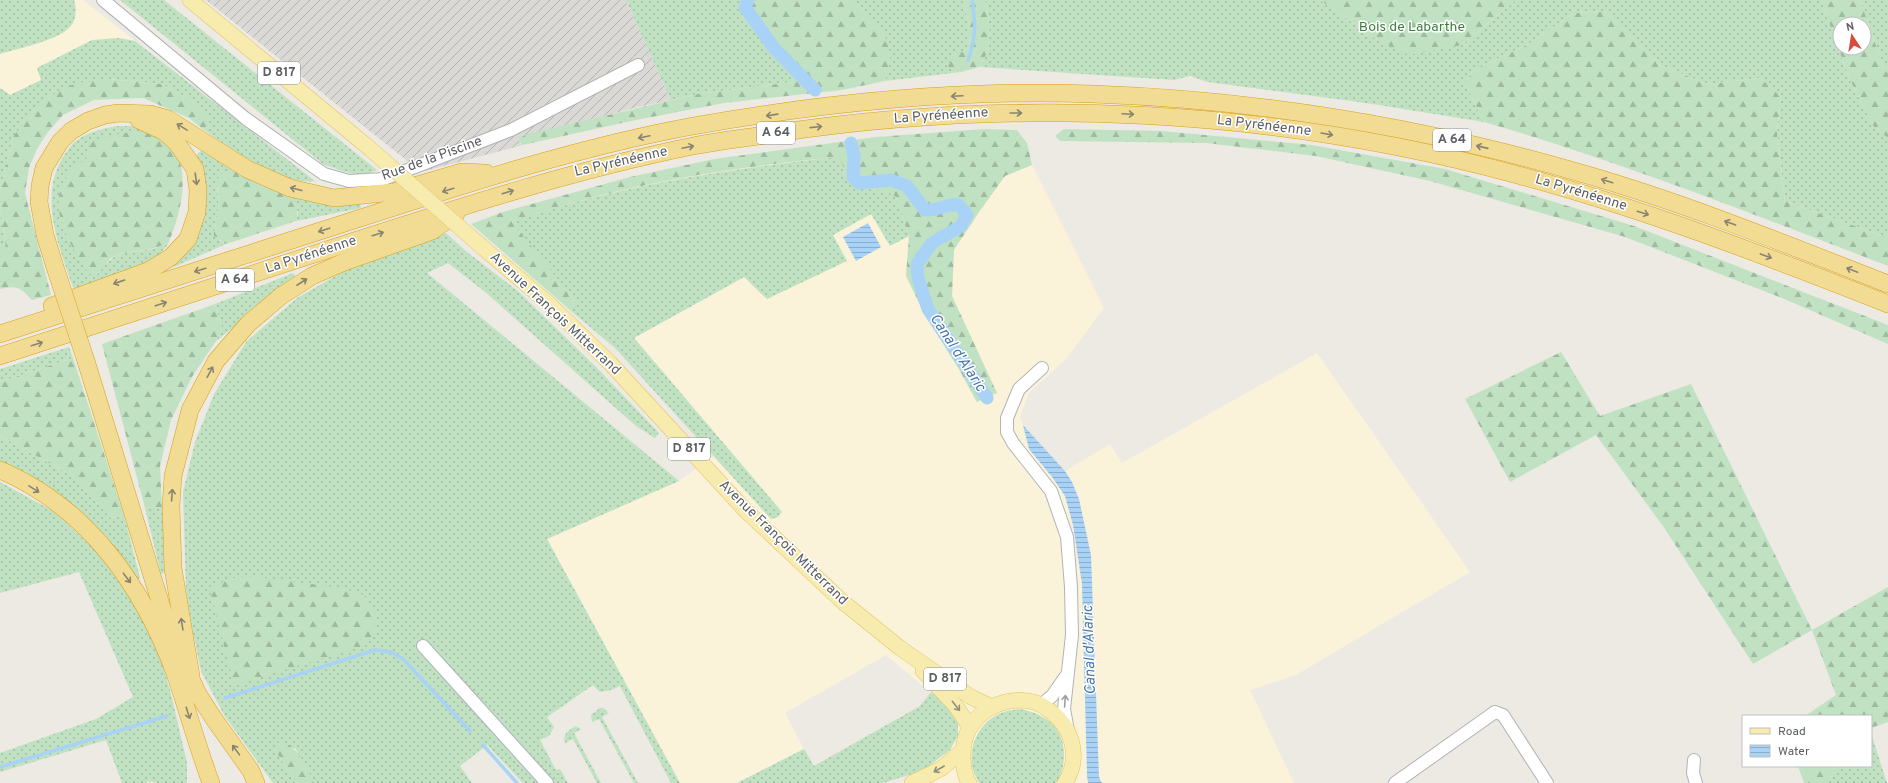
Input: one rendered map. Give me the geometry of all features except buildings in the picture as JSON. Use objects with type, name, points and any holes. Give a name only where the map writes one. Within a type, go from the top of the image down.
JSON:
[{"type":"highway","name":"La Pyrénéenne","points":[[0,334],[498,174],[610,145],[694,126],[810,109],[890,100],[996,94],[1091,94],[1202,101],[1319,114],[1416,132],[1514,155],[1588,175],[1690,209],[1778,241],[1888,284]]},
{"type":"highway","name":"La Pyrénéenne","points":[[0,356],[470,204],[552,179],[618,162],[698,145],[809,128],[888,119],[995,113],[1089,112],[1201,118],[1317,132],[1412,150],[1513,173],[1589,194],[1773,258],[1888,304]]},
{"type":"highway","points":[[211,783],[183,676],[86,361],[45,236],[39,202],[40,186],[44,168],[60,142],[71,131],[88,121],[105,115],[118,113],[150,114],[168,119],[247,169],[290,188],[334,198],[394,192],[462,172],[498,174]]},
{"type":"highway","points":[[32,324],[51,307],[148,271],[170,257],[188,239],[197,212],[198,190],[195,169],[176,142],[163,131],[147,122],[118,113]]},
{"type":"highway","points":[[183,676],[173,568],[171,506],[173,476],[190,410],[216,361],[254,320],[281,296],[312,276],[344,262],[432,231],[470,204]]},
{"type":"highway","points":[[0,470],[14,476],[65,507],[101,543],[132,585],[183,676],[198,694],[251,771],[256,783]]},
{"type":"main road","name":"Avenue François Mitterrand","points":[[190,0],[368,146],[548,303],[610,363],[746,511],[843,602],[900,648],[971,697],[992,706]]},
{"type":"main road","name":"Avenue François Mitterrand","points":[[900,648],[955,705],[970,727]]},
{"type":"main road","points":[[970,783],[965,768],[962,751],[970,727],[980,715],[992,706],[1016,700],[1041,705],[1059,718],[1068,731],[1074,761],[1070,780]]},
{"type":"main road","points":[[912,783],[942,768],[962,751]]},
{"type":"street","name":"Rue de la Piscine","points":[[103,0],[245,118],[324,174],[349,181],[384,179],[511,130],[638,65]]},
{"type":"street","points":[[1042,368],[1019,389],[1007,418],[1007,432],[1013,443],[1051,491],[1067,537],[1071,587],[1072,635],[1064,709],[1068,731]]},
{"type":"street","points":[[423,646],[547,783]]},
{"type":"street","points":[[1041,705],[1052,696],[1068,671]]},
{"type":"street","points":[[1395,783],[1495,712],[1503,715],[1547,783]]},
{"type":"street","points":[[1694,760],[1696,783]]},
{"type":"shaded area","points":[[74,0],[83,0],[135,41],[119,38],[38,68],[41,80],[10,95],[0,88],[0,54],[56,37],[77,10]]},
{"type":"shaded area","points":[[206,0],[626,0],[671,100],[638,107],[518,139],[523,145],[421,172]]},
{"type":"shaded area","points":[[1032,165],[1104,308],[1067,358],[1029,393],[1020,417],[1023,425],[1065,471],[1110,444],[1122,463],[1317,353],[1470,572],[1296,675],[1250,690],[1294,783],[1056,783],[1062,774],[972,767],[979,783],[917,783],[913,774],[924,770],[947,706],[886,655],[785,713],[804,749],[737,783],[680,783],[547,539],[679,481],[714,456],[771,519],[778,517],[782,512],[634,338],[745,277],[846,261],[833,235],[872,214],[890,246],[909,236],[906,276],[924,313],[960,371],[976,402],[997,393],[952,296],[954,250],[1005,176]]},
{"type":"green space","points":[[0,0],[74,0],[74,21],[64,32],[56,36],[37,44],[0,54]]},
{"type":"green space","points":[[120,0],[164,0],[377,170],[370,173],[357,174],[323,164]]},
{"type":"green space","points":[[626,0],[743,0],[758,26],[794,62],[798,73],[792,82],[698,94],[671,100]]},
{"type":"green space","points":[[743,0],[851,0],[871,17],[883,32],[887,40],[890,57],[885,81],[842,90],[724,103],[631,121],[523,145],[518,139],[527,134],[698,94],[792,82],[798,73],[794,62],[758,26]]},
{"type":"green space","points":[[851,0],[963,0],[970,29],[969,49],[952,56],[949,66],[961,72],[885,81],[890,56],[863,9]]},
{"type":"green space","points":[[963,0],[986,0],[989,42],[980,67],[961,72],[948,67],[952,56],[969,49],[970,29]]},
{"type":"green space","points":[[986,0],[1320,0],[1379,41],[1462,45],[1516,0],[1821,0],[1832,31],[1832,56],[1841,56],[1849,78],[1874,127],[1888,138],[1888,238],[1785,201],[1777,132],[1781,97],[1761,78],[1708,84],[1661,66],[1604,11],[1574,13],[1529,44],[1475,69],[1465,83],[1484,122],[1366,103],[1208,82],[1190,76],[1174,80],[980,67],[989,42]]},
{"type":"green space","name":"Bois de Labarthe","points":[[1320,0],[1516,0],[1462,45],[1409,55],[1379,41]]},
{"type":"green space","points":[[1821,0],[1860,0],[1866,16],[1832,16],[1832,31]]},
{"type":"green space","points":[[1860,0],[1888,0],[1888,68],[1884,68],[1872,34],[1872,16],[1866,16]]},
{"type":"green space","points":[[1604,11],[1661,66],[1708,84],[1761,78],[1781,97],[1777,132],[1785,201],[1888,238],[1888,266],[1587,154],[1484,122],[1465,83],[1475,69],[1529,44],[1574,13]]},
{"type":"green space","points":[[1872,34],[1884,68],[1888,68],[1888,138],[1874,127],[1849,78],[1841,56],[1872,56]]},
{"type":"green space","points":[[119,38],[135,41],[315,181],[302,181],[287,178],[242,156],[204,130],[210,125],[194,102],[162,84],[107,79],[13,137],[0,190],[0,88],[10,95],[41,80],[37,68],[92,40]]},
{"type":"green space","points":[[107,79],[162,84],[194,102],[208,115],[210,125],[204,130],[189,118],[143,98],[94,100],[63,115],[48,132],[37,149],[29,168],[25,193],[51,295],[32,300],[18,288],[10,287],[0,289],[0,250],[6,248],[0,205],[0,190],[13,137],[40,101],[76,83]]},
{"type":"green space","points":[[116,126],[133,126],[153,133],[89,153],[86,160],[72,170],[106,265],[110,260],[119,254],[150,250],[168,244],[160,254],[138,269],[113,279],[74,290],[62,256],[53,219],[51,201],[53,183],[58,166],[74,143],[90,133]]},
{"type":"green space","points":[[985,129],[1017,130],[1027,143],[1032,165],[1005,176],[954,250],[952,296],[997,393],[977,402],[960,371],[924,313],[906,276],[909,236],[896,197],[888,192],[859,187],[846,177],[842,163],[836,157],[795,161],[713,173],[631,188],[551,209],[512,222],[575,301],[570,310],[471,224],[503,212],[630,177],[714,159],[876,137]]},
{"type":"green space","points":[[1064,129],[1162,131],[1312,145],[1445,169],[1634,226],[1888,325],[1888,344],[1782,298],[1625,237],[1430,181],[1316,156],[1206,143],[1060,141],[1055,136]]},
{"type":"green space","points":[[135,131],[147,131],[154,133],[168,142],[177,154],[183,183],[178,215],[173,231],[168,244],[147,250],[122,253],[111,258],[98,274],[88,274],[67,236],[62,223],[59,210],[59,197],[63,184],[71,171],[86,158],[91,143],[108,136]]},
{"type":"green space","points":[[203,148],[248,176],[217,187],[219,207],[214,226],[219,240],[226,244],[174,267],[171,265],[185,252],[195,157]]},
{"type":"green space","points":[[836,157],[842,163],[846,177],[859,187],[888,192],[896,197],[909,236],[890,246],[871,214],[833,235],[847,261],[767,299],[744,277],[634,338],[782,512],[778,517],[771,519],[615,348],[570,310],[575,301],[511,222],[591,198],[672,180],[753,167]]},
{"type":"green space","points":[[231,170],[287,192],[291,195],[297,207],[296,221],[226,244],[214,236],[214,226],[219,207],[217,180],[223,172]]},
{"type":"green space","points":[[291,195],[360,203],[361,208],[296,221],[298,212]]},
{"type":"green space","points":[[0,205],[6,248],[0,250]]},
{"type":"green space","points":[[446,233],[467,252],[519,292],[599,370],[659,433],[655,438],[636,426],[484,291],[448,263],[427,273],[679,481],[547,539],[680,783],[671,783],[620,686],[611,690],[600,692],[593,685],[547,717],[554,727],[549,736],[540,740],[556,770],[560,769],[568,783],[523,783],[487,745],[460,766],[472,783],[314,783],[295,748],[274,748],[295,783],[273,783],[224,715],[201,671],[186,590],[183,492],[195,442],[214,394],[246,342],[297,298],[346,270]]},
{"type":"green space","points":[[293,273],[297,278],[216,341],[222,328],[215,304]]},
{"type":"green space","points":[[215,304],[222,328],[216,341],[192,377],[171,420],[160,466],[162,507],[145,508],[102,344]]},
{"type":"green space","points":[[69,347],[73,358],[0,382],[0,369]]},
{"type":"green space","points":[[1561,352],[1600,416],[1691,384],[1812,630],[1753,664],[1663,526],[1596,435],[1510,482],[1465,399]]},
{"type":"green space","points":[[73,358],[124,515],[111,518],[71,475],[0,436],[0,382]]},
{"type":"green space","points":[[0,436],[71,475],[111,518],[124,515],[140,578],[136,580],[0,465]]},
{"type":"green space","points":[[0,482],[55,512],[96,551],[133,602],[159,651],[171,694],[187,763],[187,783],[157,783],[148,781],[147,783],[122,783],[106,740],[0,772],[0,753],[96,719],[133,697],[79,572],[0,593]]},
{"type":"green space","points":[[162,507],[166,573],[161,574],[145,508]]},
{"type":"green space","points":[[259,577],[342,588],[366,596],[375,614],[376,634],[364,646],[234,685],[209,587],[234,578]]},
{"type":"green space","points":[[1888,587],[1888,722],[1872,728],[1872,715],[1806,715],[1836,695],[1812,630]]},
{"type":"green space","points":[[931,692],[947,706],[958,724],[958,736],[950,750],[924,770],[883,783],[737,783],[804,749],[814,766],[920,706]]},
{"type":"green space","points":[[600,708],[603,708],[609,713],[602,717],[638,783],[634,783],[599,719],[592,722],[591,715]]},
{"type":"green space","points":[[1020,709],[1033,712],[1043,717],[1053,725],[1062,740],[1064,749],[1063,767],[1056,783],[979,783],[972,766],[972,749],[978,733],[989,720],[996,715],[1006,711]]},
{"type":"green space","points":[[576,726],[581,729],[574,733],[601,783],[597,783],[573,739],[565,743],[565,735]]},
{"type":"green space","points":[[1872,736],[1887,783],[1828,783],[1836,767],[1872,767]]},
{"type":"green space","points":[[280,740],[292,747],[297,752],[314,783],[295,783],[274,748]]},
{"type":"green space","points":[[1798,767],[1836,767],[1828,783],[1804,783]]},
{"type":"water","points":[[868,223],[881,247],[856,261],[843,237]]},
{"type":"water","points":[[1023,425],[1065,471],[1072,482],[1079,499],[1091,555],[1099,777],[1102,783],[1088,783],[1087,776],[1082,584],[1073,525],[1065,496],[1052,477],[1029,449]]},
{"type":"waterway","name":"Canal d'Alaric","points":[[748,0],[745,7],[774,48],[815,90]]},
{"type":"waterway","points":[[968,60],[973,44],[974,30],[972,0]]},
{"type":"waterway","name":"Canal d'Alaric","points":[[851,143],[854,156],[853,177],[859,183],[891,180],[907,186],[925,210],[931,210],[949,205],[959,205],[967,215],[961,226],[932,243],[917,264],[918,278],[928,309],[987,398]]},
{"type":"waterway","points":[[225,698],[375,650],[391,652],[403,659],[470,731]]},
{"type":"waterway","points":[[0,767],[167,716]]},
{"type":"waterway","points":[[483,745],[517,783]]}]
